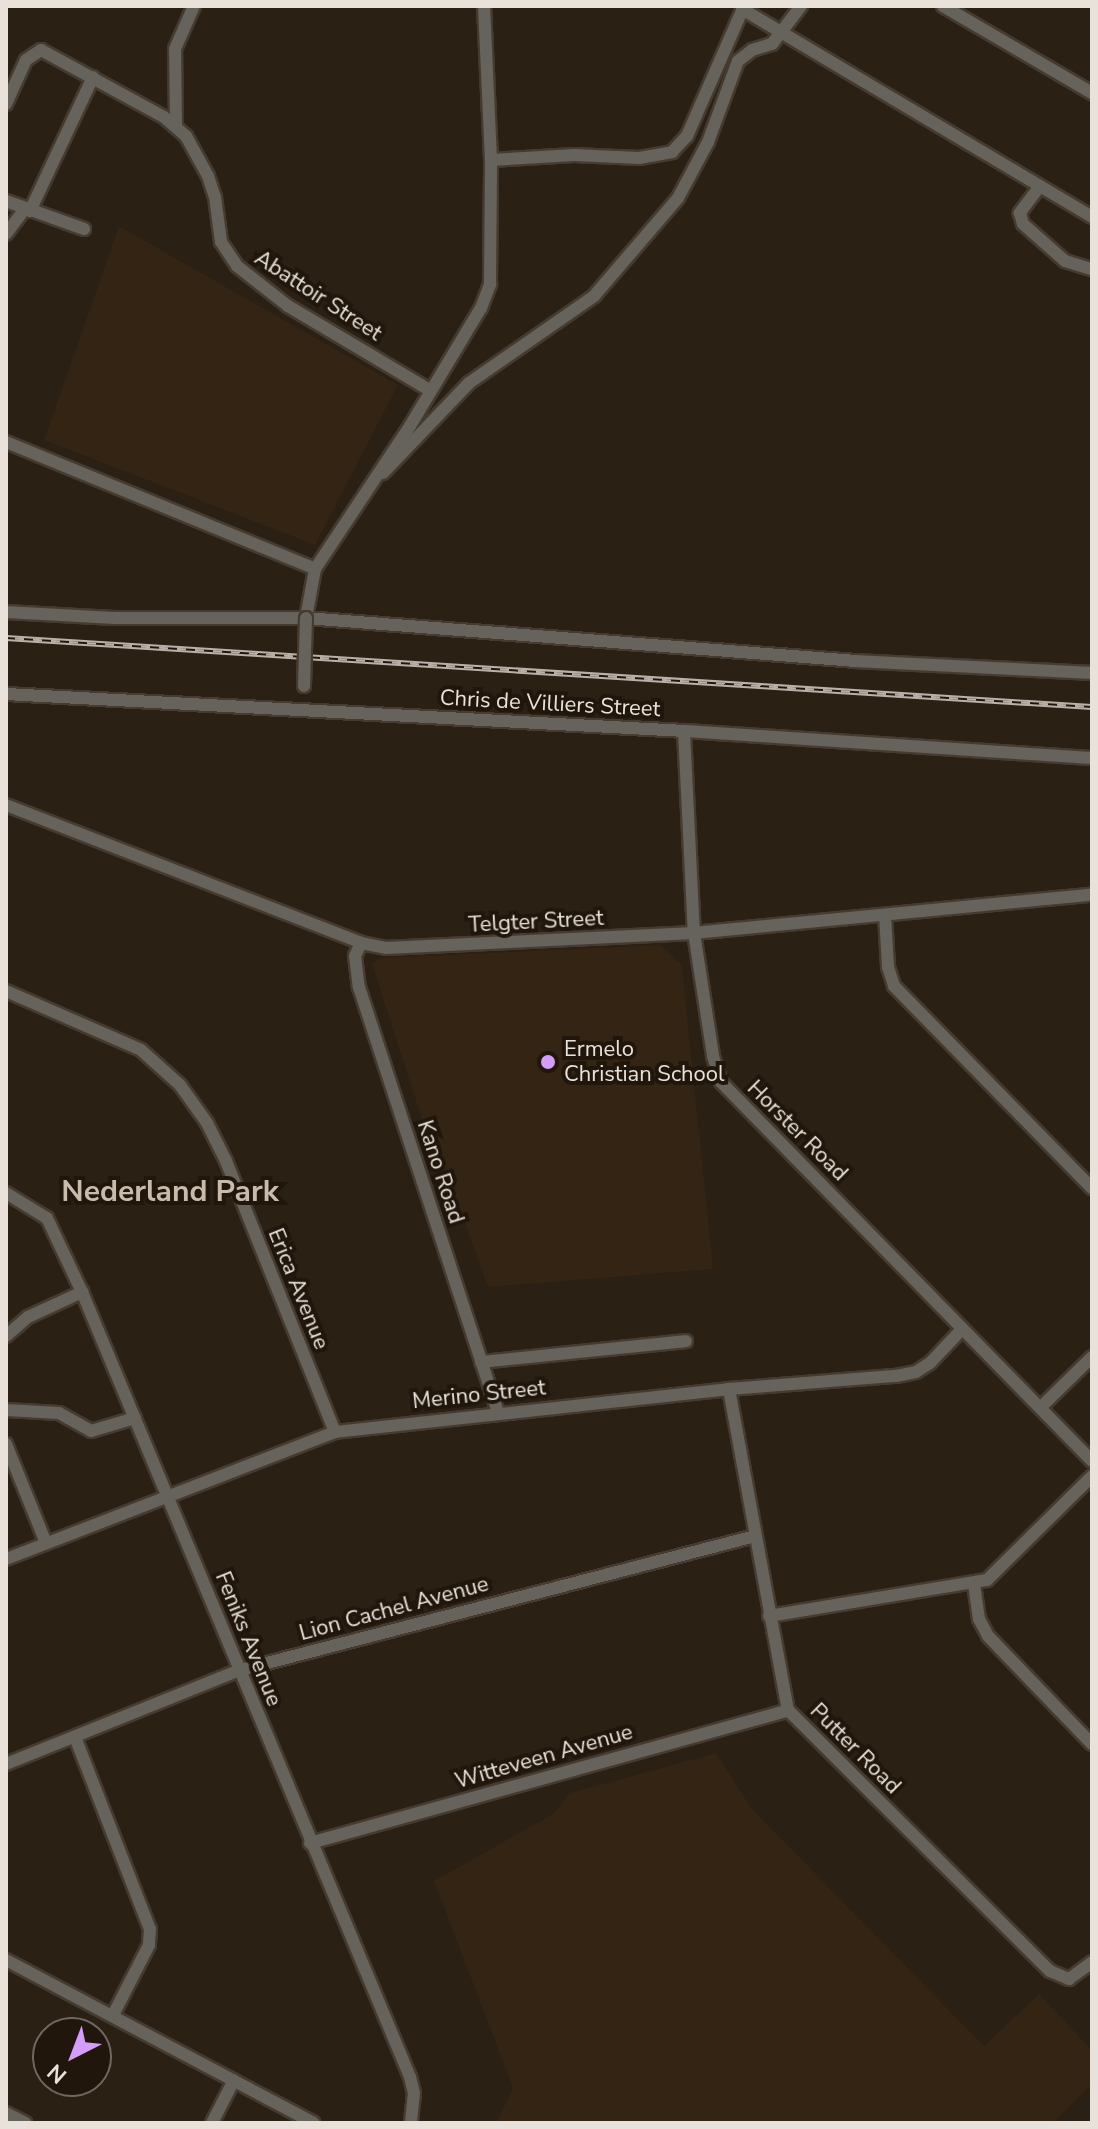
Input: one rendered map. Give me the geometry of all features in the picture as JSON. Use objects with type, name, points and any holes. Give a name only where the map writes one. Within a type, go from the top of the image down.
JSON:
[{"type":"street","points":[[176,126],[175,49],[194,6]]},
{"type":"street","points":[[302,711],[306,618],[315,569],[410,426],[481,308],[490,284],[491,160],[484,6]]},
{"type":"street","points":[[374,480],[393,466],[469,383],[594,296],[678,198],[708,142],[738,61],[752,50],[772,44],[801,6]]},
{"type":"street","points":[[943,6],[1092,93]]},
{"type":"street","points":[[491,160],[574,155],[627,158],[672,152],[687,136],[743,8],[1092,217]]},
{"type":"street","name":"Abattoir Street","points":[[6,104],[30,56],[41,50],[176,126],[192,146],[208,176],[215,197],[221,242],[237,266],[288,306],[431,391]]},
{"type":"street","points":[[6,234],[28,210],[93,77]]},
{"type":"street","points":[[1040,186],[1020,213],[1023,224],[1065,261],[1092,269]]},
{"type":"street","points":[[6,201],[84,229]]},
{"type":"street","points":[[6,442],[315,569]]},
{"type":"street","points":[[6,612],[114,618],[306,618],[856,661],[1092,673]]},
{"type":"street","name":"Chris de Villiers Street","points":[[6,694],[684,731],[1092,758]]},
{"type":"street","name":"Horster Road","points":[[684,731],[694,933],[713,1056],[721,1082],[1092,1461]]},
{"type":"street","name":"Telgter Street","points":[[6,805],[361,943],[386,948],[694,933],[1092,895]]},
{"type":"street","points":[[885,915],[888,967],[894,986],[1092,1188]]},
{"type":"street","name":"Kano Road","points":[[361,943],[355,956],[359,987],[498,1413]]},
{"type":"street","name":"Erica Avenue","points":[[6,991],[141,1050],[180,1085],[207,1123],[226,1161],[335,1432]]},
{"type":"street","name":"Feniks Avenue","points":[[6,1193],[47,1218],[82,1292],[410,2077],[415,2101],[411,2123]]},
{"type":"street","points":[[6,1336],[28,1317],[82,1292]]},
{"type":"street","name":"Merino Street","points":[[6,1559],[335,1432],[729,1389],[906,1375],[930,1363],[962,1329]]},
{"type":"street","points":[[481,1362],[686,1341]]},
{"type":"street","points":[[1041,1407],[1092,1357]]},
{"type":"street","name":"Putter Road","points":[[729,1389],[788,1710],[1059,1977],[1074,1977],[1092,1962]]},
{"type":"street","points":[[6,1410],[59,1413],[91,1431],[135,1418]]},
{"type":"street","points":[[6,1444],[46,1543]]},
{"type":"street","points":[[769,1616],[987,1580],[1092,1476]]},
{"type":"street","name":"Lion Cachel Avenue","points":[[6,1764],[240,1670],[755,1536]]},
{"type":"street","points":[[974,1584],[979,1619],[988,1636],[1092,1744]]},
{"type":"street","name":"Witteveen Avenue","points":[[310,1843],[788,1710]]},
{"type":"street","points":[[75,1737],[150,1929],[149,1945],[113,2015]]},
{"type":"street","points":[[6,1960],[314,2123]]},
{"type":"street","points":[[212,2123],[234,2080]]},
{"type":"street","points":[[6,2113],[26,2123]]},
{"type":"shaded area","points":[[119,226],[398,385],[315,545],[44,440]]},
{"type":"shaded area","name":"Ermelo Christian School","points":[[660,945],[682,965],[713,1269],[488,1287],[442,1160],[436,1163],[372,964],[380,958]]},
{"type":"shaded area","points":[[716,1753],[752,1809],[984,2046],[1039,1994],[1092,2050],[1092,2084],[1053,2123],[496,2123],[513,2088],[434,1881],[553,1814],[570,1793]]},
{"type":"railway","points":[[6,638],[1092,707]]},
{"type":"place","name":"Ermelo Christian School","points":[[548,1062]]},
{"type":"district","name":"Nederland Park","points":[[170,1192]]}]
